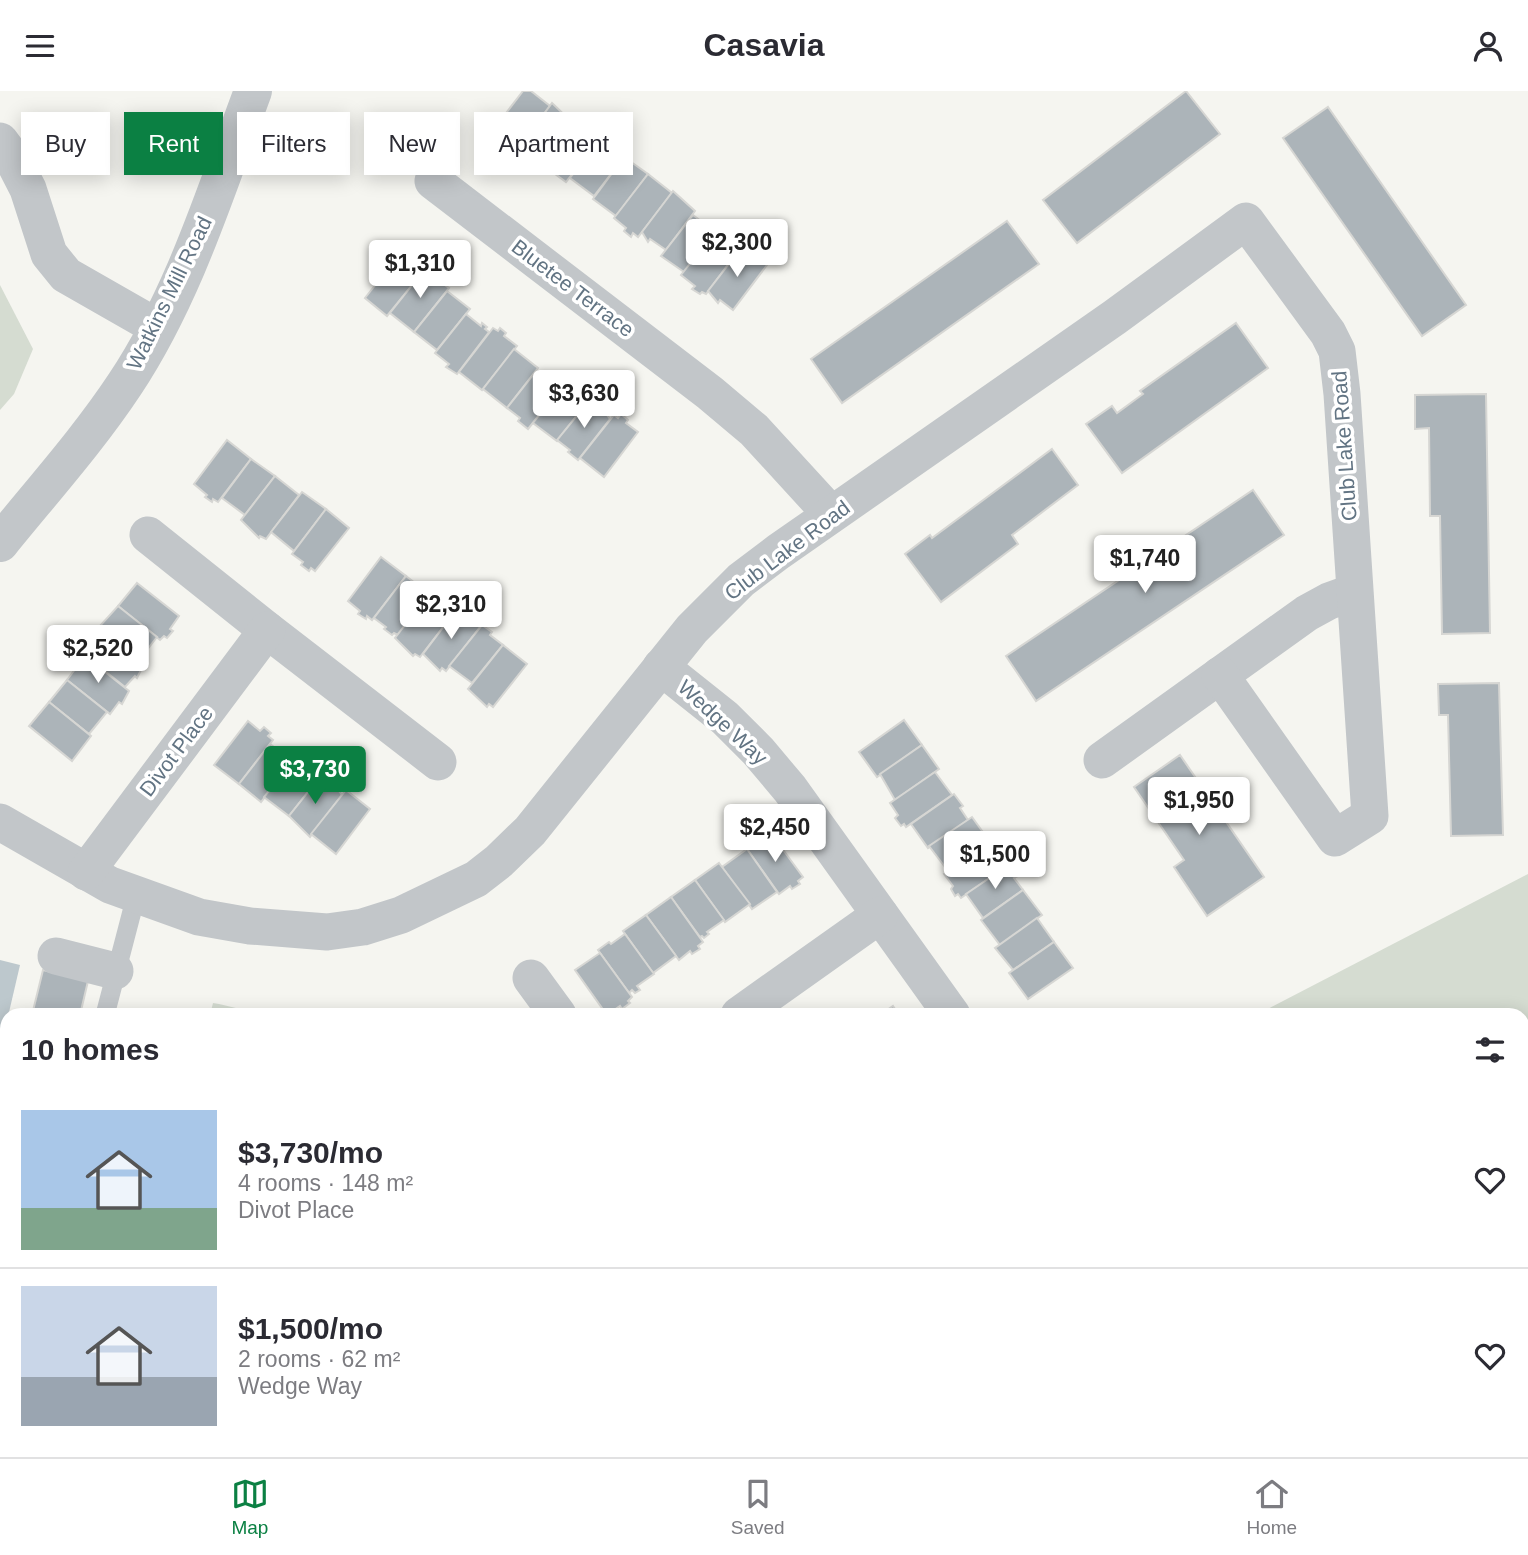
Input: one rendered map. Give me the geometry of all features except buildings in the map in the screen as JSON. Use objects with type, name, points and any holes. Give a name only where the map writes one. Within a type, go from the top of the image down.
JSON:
[{"type":"street","name":"Watkins Mill Road","points":[[0,543],[97,423],[126,382],[157,327],[213,200],[253,91]]},
{"type":"street","points":[[0,141],[28,189],[49,254],[66,275],[157,327]]},
{"type":"street","name":"Bluetee Terrace","points":[[433,181],[710,393],[754,430],[831,514]]},
{"type":"street","name":"Club Lake Road","points":[[0,822],[86,872],[136,895],[212,919],[250,926],[327,933],[363,927],[401,915],[448,894],[476,879],[530,831],[692,629],[741,580],[831,514],[1115,317],[1246,221],[1314,313],[1337,351],[1370,816],[1335,838],[1220,675]]},
{"type":"street","points":[[148,535],[438,762]]},
{"type":"street","points":[[1102,760],[1307,613],[1354,591]]},
{"type":"street","name":"Divot Place","points":[[86,872],[267,630]]},
{"type":"street","name":"Wedge Way","points":[[662,667],[725,718],[790,789],[947,1008]]},
{"type":"street","points":[[749,1008],[880,915]]},
{"type":"street","points":[[56,956],[115,971]]},
{"type":"street","points":[[531,978],[553,1008]]},
{"type":"lane","points":[[107,1008],[136,895]]},
{"type":"shaded area","points":[[0,285],[33,349],[14,394],[0,410]]},
{"type":"shaded area","points":[[1528,874],[1528,1008],[1270,1008]]},
{"type":"shaded area","points":[[0,960],[20,965],[10,1008],[0,1008]]},
{"type":"shaded area","points":[[213,1003],[236,1008],[212,1008]]}]
